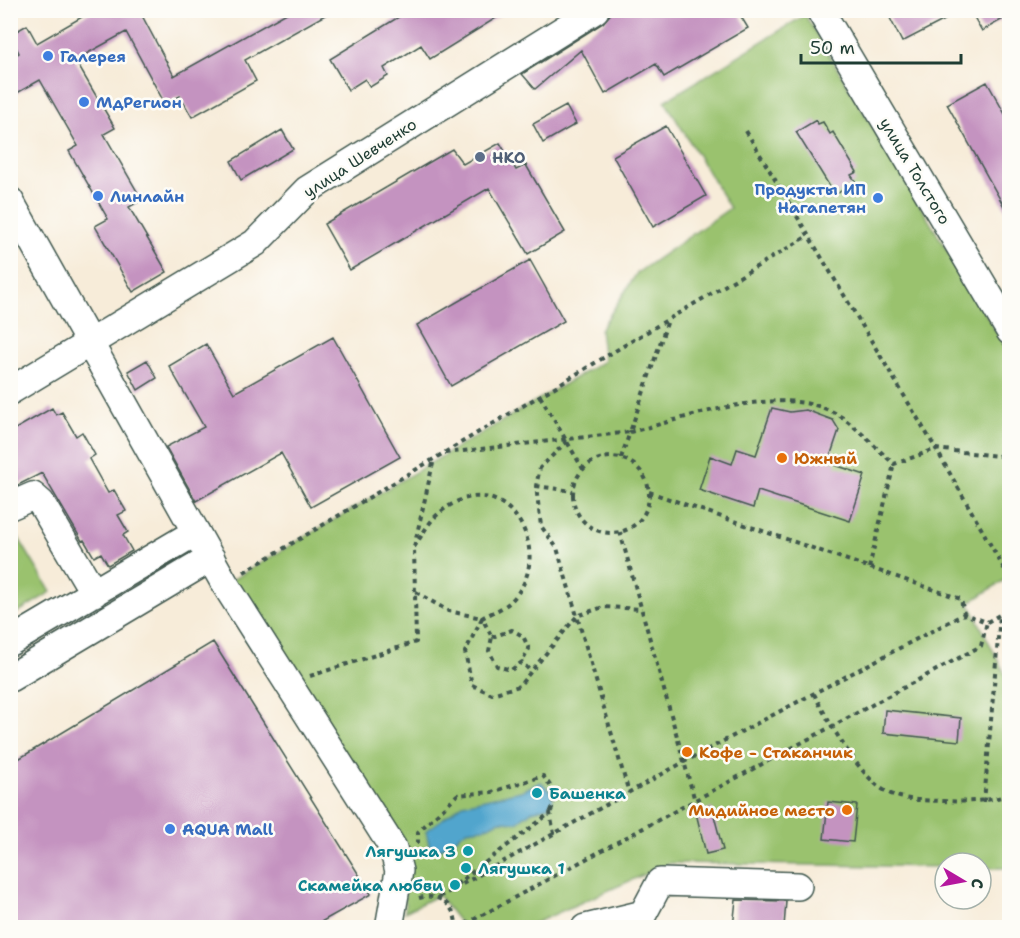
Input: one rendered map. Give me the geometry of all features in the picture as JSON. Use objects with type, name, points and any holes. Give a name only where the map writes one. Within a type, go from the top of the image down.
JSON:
[{"type":"street","name":"улица Шевченко","points":[[10,391],[255,243],[307,190],[568,17],[595,10]]},
{"type":"street","name":"улица Толстого","points":[[820,10],[1010,331]]},
{"type":"street","points":[[10,201],[225,584],[393,848],[399,871],[389,927]]},
{"type":"street","points":[[10,506],[33,496],[41,503],[94,592]]},
{"type":"street","points":[[10,642],[196,532]]},
{"type":"street","points":[[10,678],[211,558]]},
{"type":"street","points":[[585,927],[643,914],[660,882],[798,886]]},
{"type":"path","points":[[746,131],[936,449],[1010,579]]},
{"type":"path","points":[[225,584],[808,236]]},
{"type":"path","points":[[621,458],[669,320]]},
{"type":"path","points":[[540,396],[583,469]]},
{"type":"path","points":[[444,453],[567,441],[630,432],[751,403],[802,402],[814,404],[842,417],[894,464]]},
{"type":"path","points":[[567,441],[540,468],[536,486],[542,526],[557,548],[628,793]]},
{"type":"path","points":[[894,464],[936,449],[998,456],[1010,451]]},
{"type":"path","points":[[600,458],[621,458],[640,471],[649,492],[648,505],[642,517],[633,526],[620,532],[596,530],[586,524],[578,515],[573,491],[583,469],[600,458]]},
{"type":"path","points":[[286,683],[416,642],[414,547],[434,459]]},
{"type":"path","points":[[869,568],[894,464]]},
{"type":"path","points":[[536,486],[573,491]]},
{"type":"path","points":[[649,492],[961,599],[964,614]]},
{"type":"path","points":[[414,547],[433,518],[452,503],[469,496],[492,497],[510,509],[524,527],[530,552],[526,577],[510,602],[482,618],[465,652],[472,685],[492,694],[519,686],[577,616],[603,608],[642,609]]},
{"type":"path","points":[[620,532],[695,801]]},
{"type":"path","points":[[416,592],[448,611],[482,618]]},
{"type":"path","points":[[418,854],[418,832],[457,795],[492,792],[543,776],[553,788],[554,806],[550,813],[439,897],[684,762],[964,614],[987,622],[1010,609]]},
{"type":"path","points":[[984,802],[1000,615]]},
{"type":"path","points":[[482,618],[492,637],[489,651],[497,666],[511,670],[522,662],[528,649],[523,636],[512,630],[492,637]]},
{"type":"path","points":[[409,904],[417,898],[431,896],[445,902],[454,914],[457,927],[981,646],[987,622]]},
{"type":"path","points":[[522,662],[531,672]]},
{"type":"path","points":[[814,694],[832,727],[872,780],[887,792],[910,800],[984,802],[1010,795]]},
{"type":"path","points":[[550,813],[554,834]]},
{"type":"path","points":[[417,887],[417,898]]},
{"type":"green space","points":[[805,15],[1009,353],[1009,577],[969,603],[1009,682],[1009,868],[993,868],[993,851],[933,851],[933,867],[670,863],[526,927],[463,927],[438,895],[405,912],[405,854],[225,584],[604,361],[600,330],[637,273],[730,208],[665,101]]},
{"type":"green space","points":[[12,527],[51,592],[12,616],[10,528]]},
{"type":"water","points":[[541,782],[550,791],[553,799],[548,807],[532,811],[517,822],[500,821],[484,828],[467,830],[446,846],[438,850],[430,849],[426,831],[463,804],[521,791]]},
{"type":"building","points":[[94,10],[139,10],[174,76],[292,10],[334,10],[245,60],[256,81],[192,117],[180,96],[165,104],[126,32],[75,60],[115,128],[104,134],[142,200],[129,207],[167,272],[133,292],[95,226],[108,219],[69,151],[78,146],[40,80],[10,97],[10,59],[19,53],[10,35],[27,25],[37,43]]},
{"type":"building","points":[[410,10],[509,10],[430,59],[421,45],[384,68],[388,76],[370,87],[365,79],[348,90],[330,59]]},
{"type":"building","points":[[614,10],[737,10],[748,28],[664,77],[656,64],[605,94],[581,50],[535,89],[522,74],[603,23]]},
{"type":"building","points":[[886,10],[964,10],[902,42]]},
{"type":"building","points":[[970,10],[1010,10],[1010,15],[982,31]]},
{"type":"building","points":[[987,82],[1010,123],[1010,217],[947,104]]},
{"type":"building","points":[[566,106],[576,124],[543,143],[533,124]]},
{"type":"building","points":[[816,120],[818,124],[823,122],[830,134],[833,132],[857,172],[851,175],[856,182],[835,195],[796,132]]},
{"type":"building","points":[[666,126],[706,196],[653,227],[613,156]]},
{"type":"building","points":[[282,130],[293,149],[241,180],[231,161]]},
{"type":"building","points":[[500,143],[516,170],[526,165],[565,232],[528,254],[489,188],[350,270],[324,224],[452,149],[463,164]]},
{"type":"building","points":[[530,260],[564,321],[451,386],[417,325]]},
{"type":"building","points":[[333,337],[400,457],[311,507],[281,453],[196,501],[166,447],[204,427],[169,366],[206,344],[234,393]]},
{"type":"building","points":[[147,360],[157,378],[138,390],[128,371]]},
{"type":"building","points":[[52,408],[56,415],[62,412],[76,436],[82,432],[95,455],[89,459],[108,493],[114,490],[126,511],[118,515],[128,532],[123,535],[132,551],[108,565],[101,553],[94,557],[84,540],[82,541],[42,473],[10,489],[10,432]]},
{"type":"building","name":"Южный","points":[[772,408],[790,412],[806,410],[833,420],[839,430],[829,460],[837,462],[835,465],[865,475],[850,521],[758,491],[753,508],[699,490],[710,456],[732,464],[737,449],[756,455]]},
{"type":"building","name":"AQUA Mall","points":[[213,642],[371,894],[312,927],[10,927],[10,764]]},
{"type":"building","points":[[885,710],[961,718],[959,741],[883,733]]},
{"type":"building","points":[[828,802],[857,805],[853,842],[824,839]]},
{"type":"building","points":[[712,808],[723,850],[706,854],[696,813]]},
{"type":"building","points":[[736,900],[786,901],[784,927],[733,927]]},
{"type":"place","name":"Галерея","points":[[48,56]]},
{"type":"place","name":"МдРегион","points":[[84,102]]},
{"type":"place","name":"НКО","points":[[480,157]]},
{"type":"place","name":"Линлайн","points":[[98,196]]},
{"type":"place","name":"Продукты ИП Нагапетян","points":[[878,198]]},
{"type":"place","name":"Южный","points":[[782,458]]},
{"type":"place","name":"Кофе - Стаканчик","points":[[687,752]]},
{"type":"place","name":"Башенка","points":[[537,793]]},
{"type":"place","name":"Мидийное место","points":[[847,810]]},
{"type":"place","name":"AQUA Mall","points":[[170,829]]},
{"type":"place","name":"Лягушка 3","points":[[468,851]]},
{"type":"place","name":"Лягушка 1","points":[[466,868]]},
{"type":"place","name":"Скамейка любви","points":[[455,885]]}]
